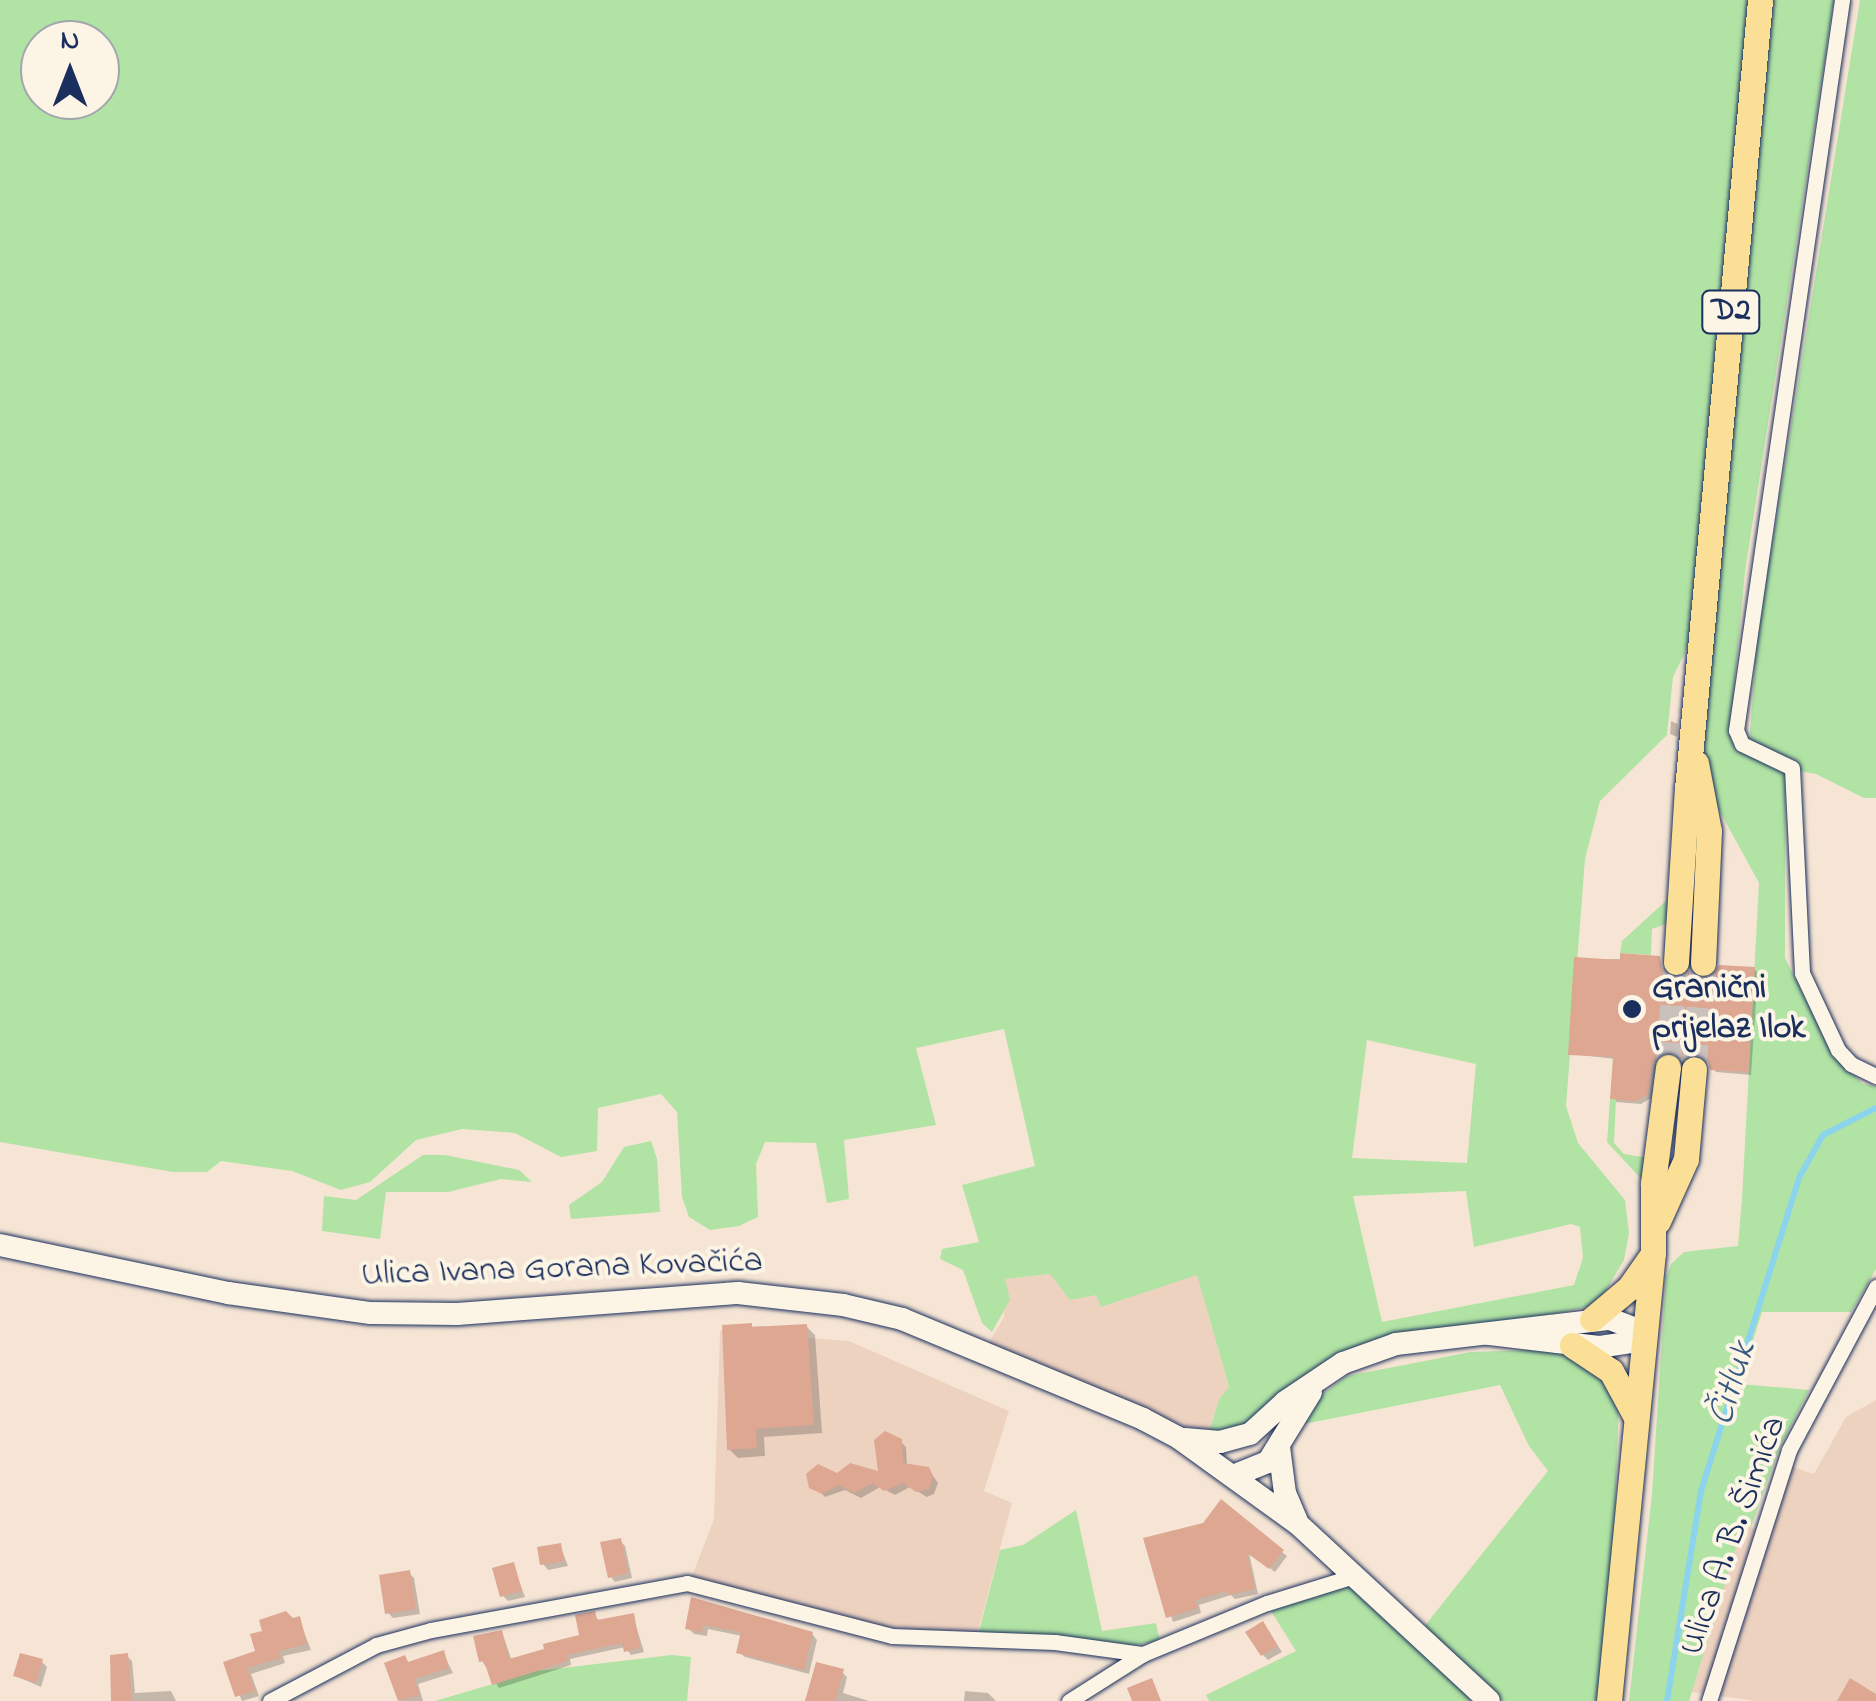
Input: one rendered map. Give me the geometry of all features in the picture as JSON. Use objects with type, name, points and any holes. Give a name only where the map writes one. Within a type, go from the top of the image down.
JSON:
[{"type":"main road","name":"D2","points":[[1676,962],[1760,0]]},
{"type":"main road","name":"D2","points":[[1693,753],[1705,795],[1709,831],[1703,964]]},
{"type":"main road","points":[[1609,1701],[1653,1245],[1653,1183],[1668,1067]]},
{"type":"main road","points":[[1592,1319],[1629,1288],[1653,1245],[1686,1158],[1694,1069]]},
{"type":"main road","name":"Ulica Ivana Gorana Kovačića","points":[[0,1245],[274,1301],[371,1313],[457,1314],[738,1293],[843,1305],[902,1319],[1179,1438],[1298,1524],[1489,1701]]},
{"type":"main road","points":[[1322,1377],[1286,1427],[1268,1462],[1233,1476],[1235,1458],[1250,1434],[1285,1402],[1322,1377],[1342,1364],[1396,1344],[1592,1319],[1623,1322],[1644,1340]]},
{"type":"main road","points":[[1488,1334],[1572,1346],[1617,1347],[1644,1340]]},
{"type":"main road","points":[[1572,1346],[1611,1371],[1636,1417]]},
{"type":"main road","points":[[1179,1438],[1220,1442],[1250,1434]]},
{"type":"main road","points":[[1279,1447],[1285,1493],[1298,1524]]},
{"type":"street","points":[[1842,0],[1762,524],[1736,730],[1742,744],[1792,768],[1802,973],[1838,1050],[1851,1064],[1876,1076]]},
{"type":"street","name":"Ulica A. B. Šimića","points":[[1709,1701],[1790,1450],[1876,1287]]},
{"type":"street","points":[[1069,1701],[1143,1654],[1267,1603],[1357,1575]]},
{"type":"street","points":[[270,1701],[376,1645],[431,1630],[676,1584],[736,1592],[892,1636],[1055,1642],[1143,1654]]},
{"type":"shaded area","points":[[1051,1274],[1070,1300],[1097,1294],[1102,1307],[1197,1274],[1229,1388],[1219,1399],[1209,1432],[1164,1421],[988,1344],[1004,1317],[1004,1279]]},
{"type":"shaded area","points":[[720,1331],[849,1341],[1009,1411],[984,1491],[1012,1503],[977,1635],[870,1625],[692,1576],[714,1519]]},
{"type":"shaded area","points":[[1876,1400],[1876,1701],[1756,1701],[1691,1692],[1743,1524],[1768,1534],[1793,1467],[1814,1474],[1846,1417]]},
{"type":"green space","points":[[0,0],[1749,0],[1688,646],[1673,677],[1667,735],[1600,801],[1585,859],[1566,1106],[1578,1143],[1625,1200],[1629,1233],[1624,1260],[1602,1297],[1591,1306],[1413,1336],[1246,1425],[1209,1432],[1219,1399],[1229,1387],[1197,1275],[1101,1307],[1096,1295],[1070,1300],[1050,1274],[1005,1279],[1010,1300],[992,1332],[982,1323],[963,1270],[940,1259],[942,1249],[979,1242],[962,1185],[1035,1166],[1004,1029],[916,1048],[936,1125],[844,1140],[849,1199],[827,1203],[816,1143],[765,1142],[756,1164],[758,1217],[739,1226],[710,1230],[689,1217],[682,1197],[677,1112],[661,1094],[598,1108],[597,1151],[561,1157],[515,1133],[462,1129],[416,1140],[370,1182],[341,1190],[292,1171],[221,1161],[207,1172],[173,1172],[0,1142]],"holes":[[[1367,1040],[1476,1064],[1467,1163],[1352,1158]],[[1466,1191],[1474,1247],[1571,1224],[1580,1227],[1583,1258],[1574,1285],[1382,1322],[1353,1196]]]},
{"type":"green space","points":[[1773,0],[1834,0],[1745,571],[1730,730],[1782,768],[1785,776],[1785,958],[1833,1054],[1863,1084],[1876,1086],[1876,1269],[1851,1312],[1762,1312],[1739,1384],[1809,1390],[1779,1449],[1751,1527],[1743,1525],[1689,1701],[1629,1701],[1652,1494],[1666,1277],[1671,1264],[1684,1252],[1738,1246],[1742,1199],[1759,883],[1706,786],[1703,751]]},
{"type":"green space","points":[[1860,0],[1876,0],[1876,798],[1864,798],[1816,774],[1800,771],[1794,759],[1752,745],[1750,733],[1757,638]]},
{"type":"green space","points":[[1669,898],[1668,923],[1652,929],[1651,955],[1620,953],[1622,941]]},
{"type":"green space","points":[[1610,1099],[1616,1099],[1614,1143],[1624,1154],[1649,1158],[1643,1181],[1607,1142]]},
{"type":"green space","points":[[651,1141],[657,1159],[660,1212],[571,1219],[569,1205],[602,1182],[624,1147]]},
{"type":"green space","points":[[423,1155],[445,1155],[519,1170],[532,1182],[501,1179],[448,1192],[386,1192],[380,1239],[322,1231],[324,1196],[356,1200]]},
{"type":"green space","points":[[1536,1350],[1571,1354],[1590,1362],[1619,1402],[1613,1562],[1600,1701],[1502,1701],[1423,1628],[1548,1471],[1529,1446],[1500,1385],[1299,1425],[1313,1401],[1347,1376],[1471,1352]]},
{"type":"green space","points":[[1076,1510],[1102,1631],[1156,1623],[1160,1641],[1136,1645],[978,1635],[1000,1550],[1023,1545]]},
{"type":"green space","points":[[1344,1585],[1355,1589],[1465,1689],[1470,1701],[1209,1701],[1206,1695],[1296,1651],[1271,1611]]},
{"type":"green space","points":[[672,1655],[691,1657],[687,1701],[435,1701],[537,1671]]},
{"type":"building","points":[[1620,953],[1660,956],[1662,970],[1674,978],[1689,971],[1701,979],[1710,978],[1719,965],[1755,967],[1748,1072],[1710,1070],[1708,1061],[1696,1053],[1682,1059],[1663,1052],[1652,1064],[1648,1094],[1636,1101],[1610,1099],[1613,1057],[1568,1055],[1574,957],[1620,960]]},
{"type":"building","points":[[752,1323],[752,1327],[807,1324],[814,1425],[756,1429],[757,1448],[727,1450],[722,1325]]},
{"type":"building","points":[[885,1431],[902,1439],[903,1463],[929,1467],[933,1476],[929,1489],[916,1492],[903,1483],[884,1491],[873,1483],[854,1493],[838,1485],[822,1494],[809,1488],[806,1474],[818,1464],[837,1473],[850,1463],[878,1471],[874,1440]]},
{"type":"building","points":[[1221,1499],[1284,1550],[1269,1569],[1247,1553],[1255,1589],[1228,1595],[1227,1591],[1195,1600],[1198,1608],[1166,1618],[1143,1538],[1203,1523]]},
{"type":"building","points":[[621,1538],[628,1573],[608,1578],[600,1542]]},
{"type":"building","points":[[561,1543],[564,1561],[540,1565],[537,1547]]},
{"type":"building","points":[[514,1562],[522,1591],[500,1597],[492,1568]]},
{"type":"building","points":[[410,1570],[416,1609],[385,1614],[379,1575]]},
{"type":"building","points":[[691,1597],[813,1632],[804,1670],[736,1653],[741,1632],[703,1625],[702,1632],[685,1629]]},
{"type":"building","points":[[286,1611],[293,1618],[300,1616],[307,1644],[279,1651],[281,1658],[247,1668],[255,1691],[235,1697],[223,1662],[255,1651],[250,1634],[262,1631],[259,1620]]},
{"type":"building","points":[[595,1611],[597,1620],[634,1613],[640,1648],[624,1652],[622,1643],[567,1655],[568,1661],[492,1685],[484,1661],[479,1662],[473,1636],[502,1630],[509,1659],[544,1649],[543,1644],[579,1635],[575,1615]]},
{"type":"building","points":[[1263,1621],[1278,1646],[1261,1656],[1245,1632]]},
{"type":"building","points":[[444,1650],[449,1668],[414,1679],[420,1695],[398,1701],[384,1663],[405,1655],[408,1662]]},
{"type":"building","points":[[20,1653],[43,1659],[36,1683],[13,1676]]},
{"type":"building","points":[[128,1653],[132,1701],[111,1701],[110,1655]]},
{"type":"building","points":[[816,1662],[844,1669],[835,1701],[805,1701]]},
{"type":"building","points":[[1152,1678],[1161,1701],[1132,1701],[1127,1688]]},
{"type":"building","points":[[1850,1678],[1876,1694],[1876,1701],[1837,1701]]},
{"type":"waterway","name":"Čitluk","points":[[1667,1701],[1701,1491],[1800,1176],[1823,1135],[1876,1108]]},
{"type":"tunnel","points":[[1668,1067],[1676,962]]},
{"type":"tunnel","points":[[1694,1069],[1703,963]]},
{"type":"place","name":"Granični prijelaz Ilok","points":[[1632,1009]]}]
